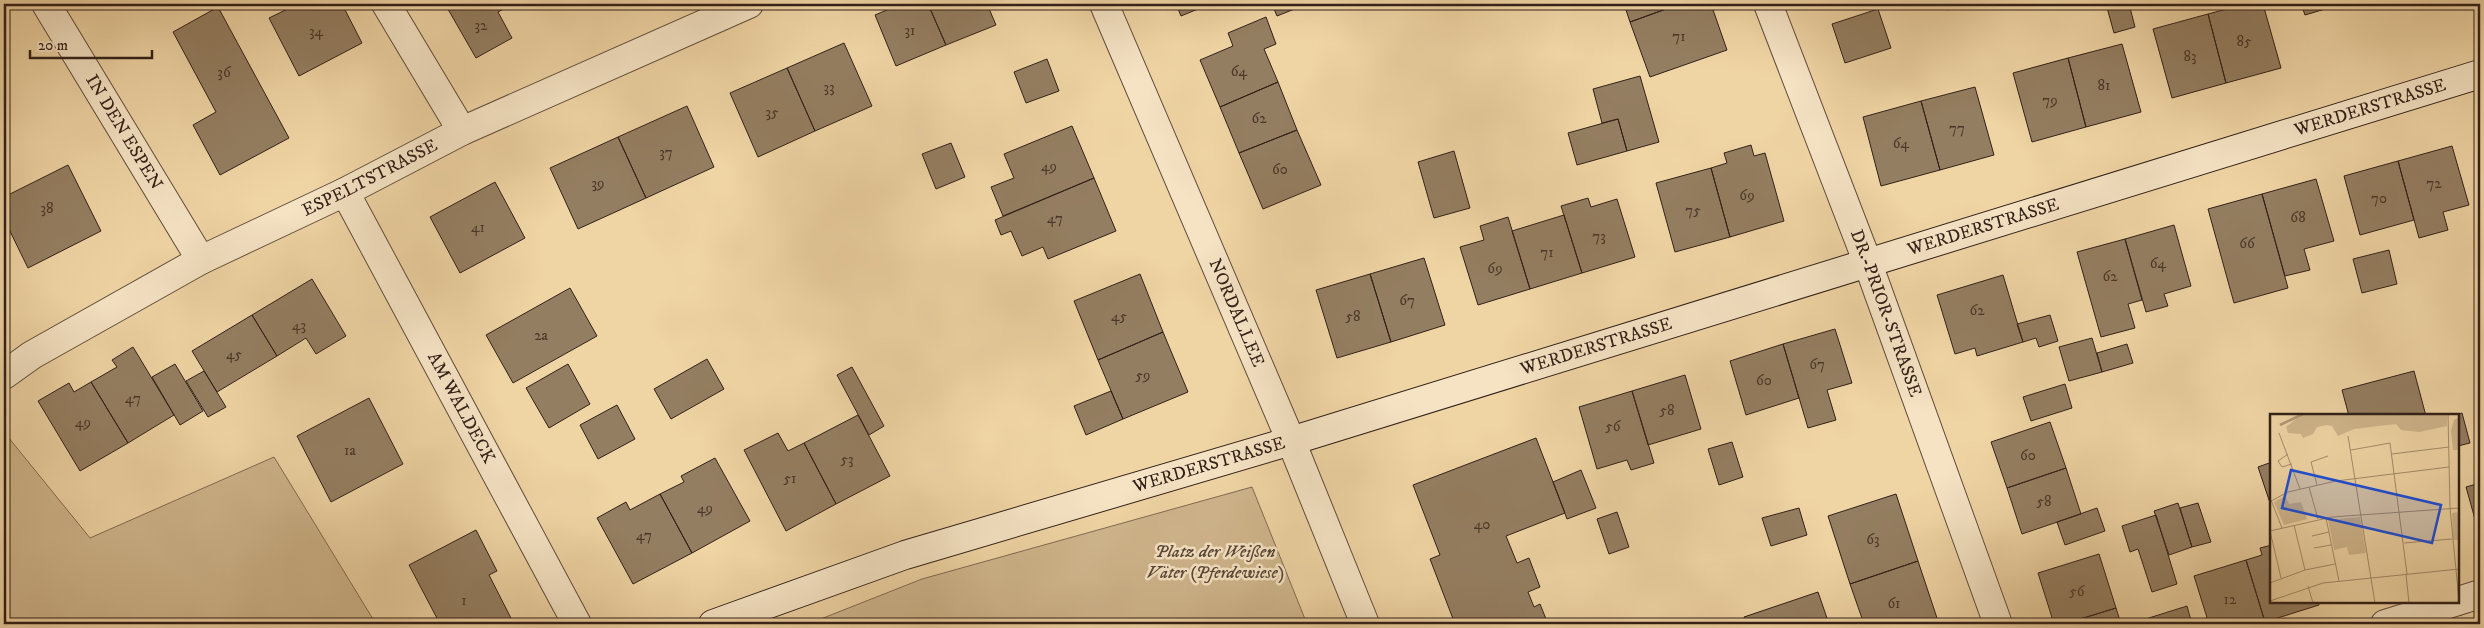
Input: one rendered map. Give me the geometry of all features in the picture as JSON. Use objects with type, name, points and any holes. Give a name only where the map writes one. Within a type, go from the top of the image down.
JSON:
[{"type":"street","name":"IN DEN ESPEN","points":[[46,4],[201,260]]},
{"type":"street","points":[[386,4],[462,132]]},
{"type":"street","name":"ESPELTSTRASSE","points":[[4,375],[32,355],[201,260],[345,192],[462,132],[749,4]]},
{"type":"street","name":"NORDALLEE","points":[[1104,4],[1290,440],[1365,624]]},
{"type":"street","name":"DR.-PRIOR-STRASSE","points":[[1768,4],[1867,262],[1998,624]]},
{"type":"street","name":"WERDERSTRASSE","points":[[716,624],[905,554],[1290,440],[2480,74]]},
{"type":"street","name":"AM WALDECK","points":[[345,192],[577,624]]},
{"type":"street","points":[[2459,600],[2480,594]]},
{"type":"street","points":[[2385,624],[2450,603]]},
{"type":"green space","points":[[4,432],[90,538],[274,457],[376,624],[4,624]]},
{"type":"green space","name":"Platz der Weißen Väter (Pferdewiese)","points":[[1252,487],[1307,624],[808,624],[922,579]]},
{"type":"building","points":[[298,4],[342,4],[362,43],[299,76],[269,18]]},
{"type":"building","points":[[445,4],[513,4],[498,12],[512,38],[476,58]]},
{"type":"building","points":[[901,4],[928,4],[946,45],[896,66],[875,15]]},
{"type":"building","points":[[928,4],[987,4],[996,25],[946,45]]},
{"type":"building","points":[[1176,4],[1210,4],[1181,16]]},
{"type":"building","points":[[1272,4],[1307,4],[1277,16]]},
{"type":"building","points":[[1624,4],[1680,4],[1630,22]]},
{"type":"building","points":[[1680,4],[1711,4],[1727,50],[1650,77],[1630,22]]},
{"type":"building","points":[[1809,4],[1827,4],[1810,9]]},
{"type":"building","points":[[1945,4],[1966,4],[1947,10]]},
{"type":"building","points":[[2106,4],[2129,4],[2135,27],[2114,33]]},
{"type":"building","points":[[2246,4],[2263,4],[2281,68],[2226,83],[2208,14]]},
{"type":"building","points":[[2301,4],[2342,4],[2305,15]]},
{"type":"building","points":[[218,7],[289,138],[220,175],[193,125],[216,112],[173,32]]},
{"type":"building","points":[[1878,9],[1891,48],[1845,63],[1832,24]]},
{"type":"building","points":[[2208,14],[2226,83],[2172,98],[2153,29]]},
{"type":"building","points":[[1266,17],[1276,44],[1264,49],[1278,82],[1220,107],[1200,60],[1233,46],[1228,33]]},
{"type":"building","points":[[844,43],[872,106],[815,131],[787,68]]},
{"type":"building","points":[[2122,44],[2141,112],[2086,127],[2068,58]]},
{"type":"building","points":[[2068,58],[2086,127],[2032,142],[2013,73]]},
{"type":"building","points":[[1047,59],[1059,91],[1026,103],[1014,72]]},
{"type":"building","points":[[787,68],[815,131],[758,157],[730,93]]},
{"type":"building","points":[[1640,76],[1659,142],[1627,151],[1618,119],[1602,123],[1593,89]]},
{"type":"building","points":[[1278,82],[1297,130],[1239,153],[1220,107]]},
{"type":"building","points":[[1975,87],[1994,155],[1940,170],[1921,101]]},
{"type":"building","points":[[1921,101],[1940,170],[1881,186],[1863,117]]},
{"type":"building","points":[[687,106],[714,167],[646,198],[618,137]]},
{"type":"building","points":[[1618,119],[1627,151],[1577,165],[1568,133]]},
{"type":"building","points":[[1072,126],[1094,178],[1003,216],[991,187],[1014,178],[1004,154]]},
{"type":"building","points":[[1297,130],[1321,185],[1263,209],[1239,153]]},
{"type":"building","points":[[618,137],[646,198],[578,229],[550,168]]},
{"type":"building","points":[[951,143],[965,177],[936,189],[922,154]]},
{"type":"building","points":[[1751,145],[1754,156],[1765,153],[1784,221],[1730,237],[1711,168],[1727,163],[1724,153]]},
{"type":"building","points":[[2452,146],[2469,205],[2443,212],[2448,230],[2419,238],[2398,161]]},
{"type":"building","points":[[1454,151],[1470,208],[1434,218],[1418,162]]},
{"type":"building","points":[[2398,161],[2414,220],[2360,235],[2344,176]]},
{"type":"building","points":[[68,165],[101,231],[28,268],[4,219],[4,197]]},
{"type":"building","points":[[1711,168],[1730,237],[1675,252],[1656,183]]},
{"type":"building","points":[[1094,178],[1116,231],[1048,259],[1043,247],[1022,256],[1011,231],[1001,235],[995,220]]},
{"type":"building","points":[[2316,179],[2334,241],[2304,249],[2310,270],[2285,276],[2262,194]]},
{"type":"building","points":[[495,182],[525,238],[460,273],[430,217]]},
{"type":"building","points":[[2262,194],[2288,288],[2234,303],[2208,209]]},
{"type":"building","points":[[1588,198],[1591,207],[1617,199],[1635,257],[1582,273],[1561,206]]},
{"type":"building","points":[[1564,215],[1582,273],[1530,289],[1512,231]]},
{"type":"building","points":[[1508,217],[1530,289],[1478,305],[1460,247],[1484,240],[1480,226]]},
{"type":"building","points":[[2174,225],[2191,286],[2164,294],[2168,306],[2146,312],[2125,239]]},
{"type":"building","points":[[2125,239],[2142,300],[2128,304],[2135,328],[2101,337],[2077,252]]},
{"type":"building","points":[[2389,250],[2397,284],[2362,293],[2353,259]]},
{"type":"building","points":[[1424,258],[1445,325],[1391,342],[1370,274]]},
{"type":"building","points":[[1140,274],[1163,332],[1098,360],[1074,301]]},
{"type":"building","points":[[1370,274],[1391,342],[1337,358],[1316,290]]},
{"type":"building","points":[[2003,275],[2023,342],[1977,356],[1975,348],[1955,354],[1937,295]]},
{"type":"building","points":[[312,279],[346,336],[316,354],[306,338],[277,356],[252,315]]},
{"type":"building","points":[[570,288],[597,336],[513,383],[486,335]]},
{"type":"building","points":[[252,315],[277,356],[217,392],[192,351]]},
{"type":"building","points":[[2050,315],[2058,341],[2039,347],[2036,338],[2023,342],[2017,324]]},
{"type":"building","points":[[1835,329],[1852,383],[1827,390],[1836,420],[1808,428],[1783,344]]},
{"type":"building","points":[[1163,332],[1188,392],[1123,419],[1098,360]]},
{"type":"building","points":[[2092,338],[2102,372],[2069,381],[2059,347]]},
{"type":"building","points":[[1783,344],[1799,398],[1746,415],[1730,361]]},
{"type":"building","points":[[2127,344],[2133,363],[2102,372],[2097,353]]},
{"type":"building","points":[[133,347],[174,415],[128,443],[91,382],[117,367],[112,360]]},
{"type":"building","points":[[707,359],[724,389],[671,419],[654,389]]},
{"type":"building","points":[[175,364],[203,411],[180,425],[152,377]]},
{"type":"building","points":[[568,364],[590,404],[549,428],[526,388]]},
{"type":"building","points":[[852,367],[884,426],[869,435],[837,375]]},
{"type":"building","points":[[204,371],[226,407],[208,417],[186,381]]},
{"type":"building","points":[[2414,371],[2425,414],[2348,414],[2342,390]]},
{"type":"building","points":[[1685,375],[1701,429],[1648,445],[1632,391]]},
{"type":"building","points":[[91,382],[128,443],[80,471],[38,401],[69,383],[74,392]]},
{"type":"building","points":[[2065,384],[2072,408],[2031,421],[2023,397]]},
{"type":"building","points":[[1111,391],[1123,419],[1086,435],[1074,406]]},
{"type":"building","points":[[1632,391],[1654,463],[1631,470],[1627,460],[1597,469],[1579,407]]},
{"type":"building","points":[[369,398],[403,464],[331,502],[297,436]]},
{"type":"building","points":[[617,405],[635,439],[598,459],[580,425]]},
{"type":"building","points":[[2462,413],[2470,443],[2459,446],[2459,414]]},
{"type":"building","points":[[858,415],[890,476],[836,504],[804,443]]},
{"type":"building","points":[[2050,422],[2066,468],[2007,488],[1991,442]]},
{"type":"building","points":[[778,433],[788,451],[804,443],[836,504],[786,531],[744,450]]},
{"type":"building","points":[[1536,438],[1565,513],[1506,536],[1517,563],[1529,558],[1540,587],[1528,592],[1534,607],[1540,604],[1548,624],[1455,624],[1430,559],[1440,555],[1413,485]]},
{"type":"building","points":[[1732,442],[1743,477],[1719,485],[1708,449]]},
{"type":"building","points":[[715,458],[750,521],[692,553],[660,494],[684,482],[681,476]]},
{"type":"building","points":[[2480,460],[2480,475],[2476,461]]},
{"type":"building","points":[[2270,463],[2270,503],[2258,467]]},
{"type":"building","points":[[2066,468],[2081,514],[2022,534],[2007,488]]},
{"type":"building","points":[[1581,470],[1596,508],[1567,519],[1553,482]]},
{"type":"building","points":[[2480,483],[2480,537],[2466,487]]},
{"type":"building","points":[[660,494],[692,553],[633,584],[597,518],[626,502],[630,510]]},
{"type":"building","points":[[1896,494],[1918,561],[1850,584],[1828,516]]},
{"type":"building","points":[[2178,503],[2192,547],[2169,555],[2154,511]]},
{"type":"building","points":[[2198,503],[2211,542],[2192,547],[2180,508]]},
{"type":"building","points":[[1799,508],[1807,535],[1771,546],[1762,518]]},
{"type":"building","points":[[2097,508],[2105,531],[2065,545],[2057,522]]},
{"type":"building","points":[[1617,512],[1629,547],[1609,554],[1597,519]]},
{"type":"building","points":[[2156,515],[2177,584],[2152,592],[2138,549],[2130,552],[2122,526]]},
{"type":"building","points":[[476,530],[497,571],[489,575],[514,624],[440,624],[409,565]]},
{"type":"building","points":[[2270,546],[2270,603],[2318,603],[2319,605],[2265,622],[2246,560],[2262,555],[2260,548]]},
{"type":"building","points":[[2099,554],[2116,608],[2064,624],[2054,624],[2038,573]]},
{"type":"building","points":[[2246,560],[2265,622],[2257,624],[2209,624],[2194,576]]},
{"type":"building","points":[[1918,561],[1938,621],[1930,624],[1864,624],[1850,584]]},
{"type":"building","points":[[1818,592],[1829,624],[1746,624],[1744,617]]},
{"type":"building","points":[[2187,606],[2192,624],[2137,624],[2136,622]]},
{"type":"building","points":[[2116,608],[2121,624],[2064,624]]}]
